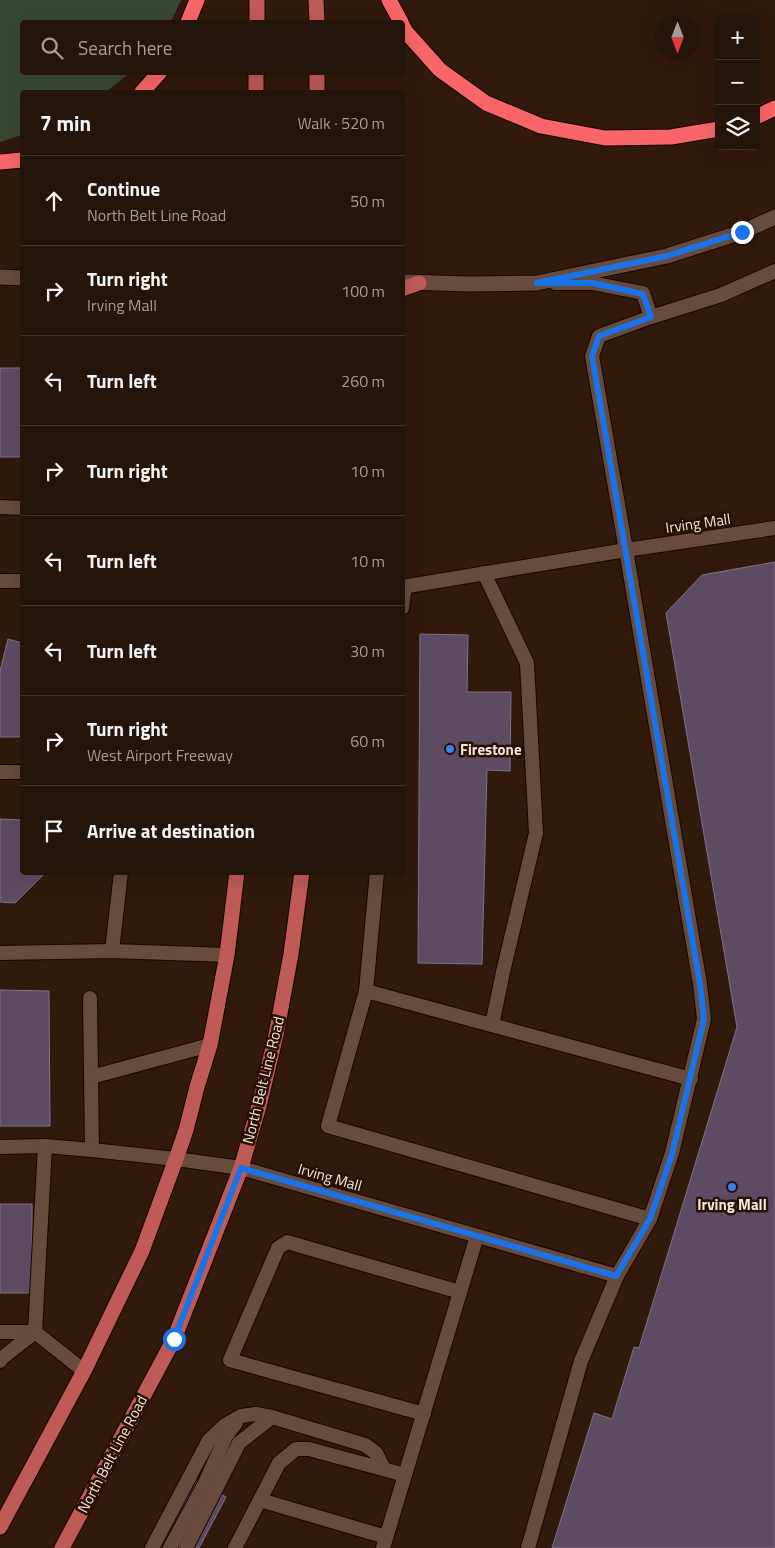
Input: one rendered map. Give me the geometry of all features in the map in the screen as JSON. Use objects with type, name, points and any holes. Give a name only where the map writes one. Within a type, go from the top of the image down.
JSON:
[{"type":"highway","points":[[189,20],[197,0]]},
{"type":"highway","points":[[389,0],[400,20]]},
{"type":"highway","points":[[405,30],[440,70],[486,103],[541,126],[605,138],[671,137],[715,130]]},
{"type":"highway","points":[[144,90],[157,75]]},
{"type":"highway","points":[[760,115],[775,108]]},
{"type":"highway","points":[[0,162],[20,160]]},
{"type":"main road","points":[[257,0],[257,20]]},
{"type":"main road","points":[[316,0],[317,20]]},
{"type":"main road","points":[[256,75],[256,90]]},
{"type":"main road","points":[[317,75],[317,90]]},
{"type":"main road","points":[[405,282],[537,283],[667,256],[742,232],[775,217]]},
{"type":"main road","points":[[0,277],[20,278]]},
{"type":"main road","points":[[405,288],[419,283]]},
{"type":"main road","points":[[0,1526],[84,1371],[142,1251],[176,1159],[210,1045],[227,955],[237,875]]},
{"type":"main road","name":"North Belt Line Road","points":[[62,1548],[174,1339],[241,1168],[259,1106],[276,1035],[291,954],[302,875]]},
{"type":"lane","points":[[528,1548],[581,1361],[616,1276],[650,1219],[672,1154],[704,1019],[700,984],[592,356],[599,336],[721,295],[775,271]]},
{"type":"lane","points":[[537,283],[592,283],[643,294],[651,317]]},
{"type":"lane","points":[[0,507],[20,508]]},
{"type":"lane","name":"Irving Mall","points":[[405,586],[775,528]]},
{"type":"lane","points":[[484,573],[527,663],[536,833],[492,1025]]},
{"type":"lane","points":[[0,581],[20,581]]},
{"type":"lane","points":[[0,772],[20,772]]},
{"type":"lane","points":[[112,951],[122,875]]},
{"type":"lane","points":[[377,875],[366,991],[328,1126],[650,1219]]},
{"type":"lane","points":[[0,953],[112,951],[227,955]]},
{"type":"lane","points":[[366,991],[691,1079]]},
{"type":"lane","points":[[90,998],[92,1150]]},
{"type":"lane","points":[[91,1077],[210,1045]]},
{"type":"lane","points":[[0,1361],[35,1332],[45,1146]]},
{"type":"lane","name":"Irving Mall","points":[[0,1147],[45,1146],[92,1150],[241,1168],[616,1276]]},
{"type":"lane","points":[[260,1500],[384,1543],[477,1236]]},
{"type":"lane","points":[[424,1414],[230,1360],[278,1248],[287,1242],[460,1292]]},
{"type":"lane","points":[[0,1332],[35,1332],[84,1371]]},
{"type":"lane","points":[[152,1548],[209,1440],[225,1424],[241,1416],[256,1414],[272,1417],[365,1444],[376,1453],[384,1469]]},
{"type":"lane","points":[[170,1548],[204,1485],[226,1436],[241,1416]]},
{"type":"lane","points":[[186,1548],[239,1443],[272,1417]]},
{"type":"lane","points":[[235,1548],[279,1463],[296,1449],[309,1449],[405,1475]]},
{"type":"green space","points":[[0,0],[181,0],[172,20],[20,20],[20,75],[127,75],[109,90],[20,90],[20,136],[0,142]]},
{"type":"building","points":[[0,368],[20,368],[20,457],[0,457]]},
{"type":"building","name":"Irving Mall","points":[[775,562],[775,1548],[552,1548],[594,1413],[612,1419],[634,1347],[639,1348],[737,1027],[666,613],[702,575]]},
{"type":"building","points":[[420,634],[468,635],[467,692],[511,692],[510,771],[487,770],[482,964],[418,963]]},
{"type":"building","points":[[8,639],[20,642],[20,737],[0,737],[0,671]]},
{"type":"building","points":[[0,819],[20,820],[20,875],[43,875],[15,903],[0,902]]},
{"type":"building","points":[[0,990],[49,991],[50,1126],[0,1126]]},
{"type":"building","points":[[0,1204],[32,1204],[32,1293],[0,1293]]},
{"type":"building","points":[[186,1476],[226,1497],[199,1548],[190,1548],[157,1530]]},
{"type":"place","name":"Firestone","points":[[450,749]]},
{"type":"place","name":"Irving Mall","points":[[732,1187]]},
{"type":"route","points":[[174,1339],[241,1168],[616,1276],[650,1219],[672,1154],[704,1019],[700,984],[592,356],[599,336],[651,317],[643,294],[592,283],[537,283],[667,256],[742,232]]}]
